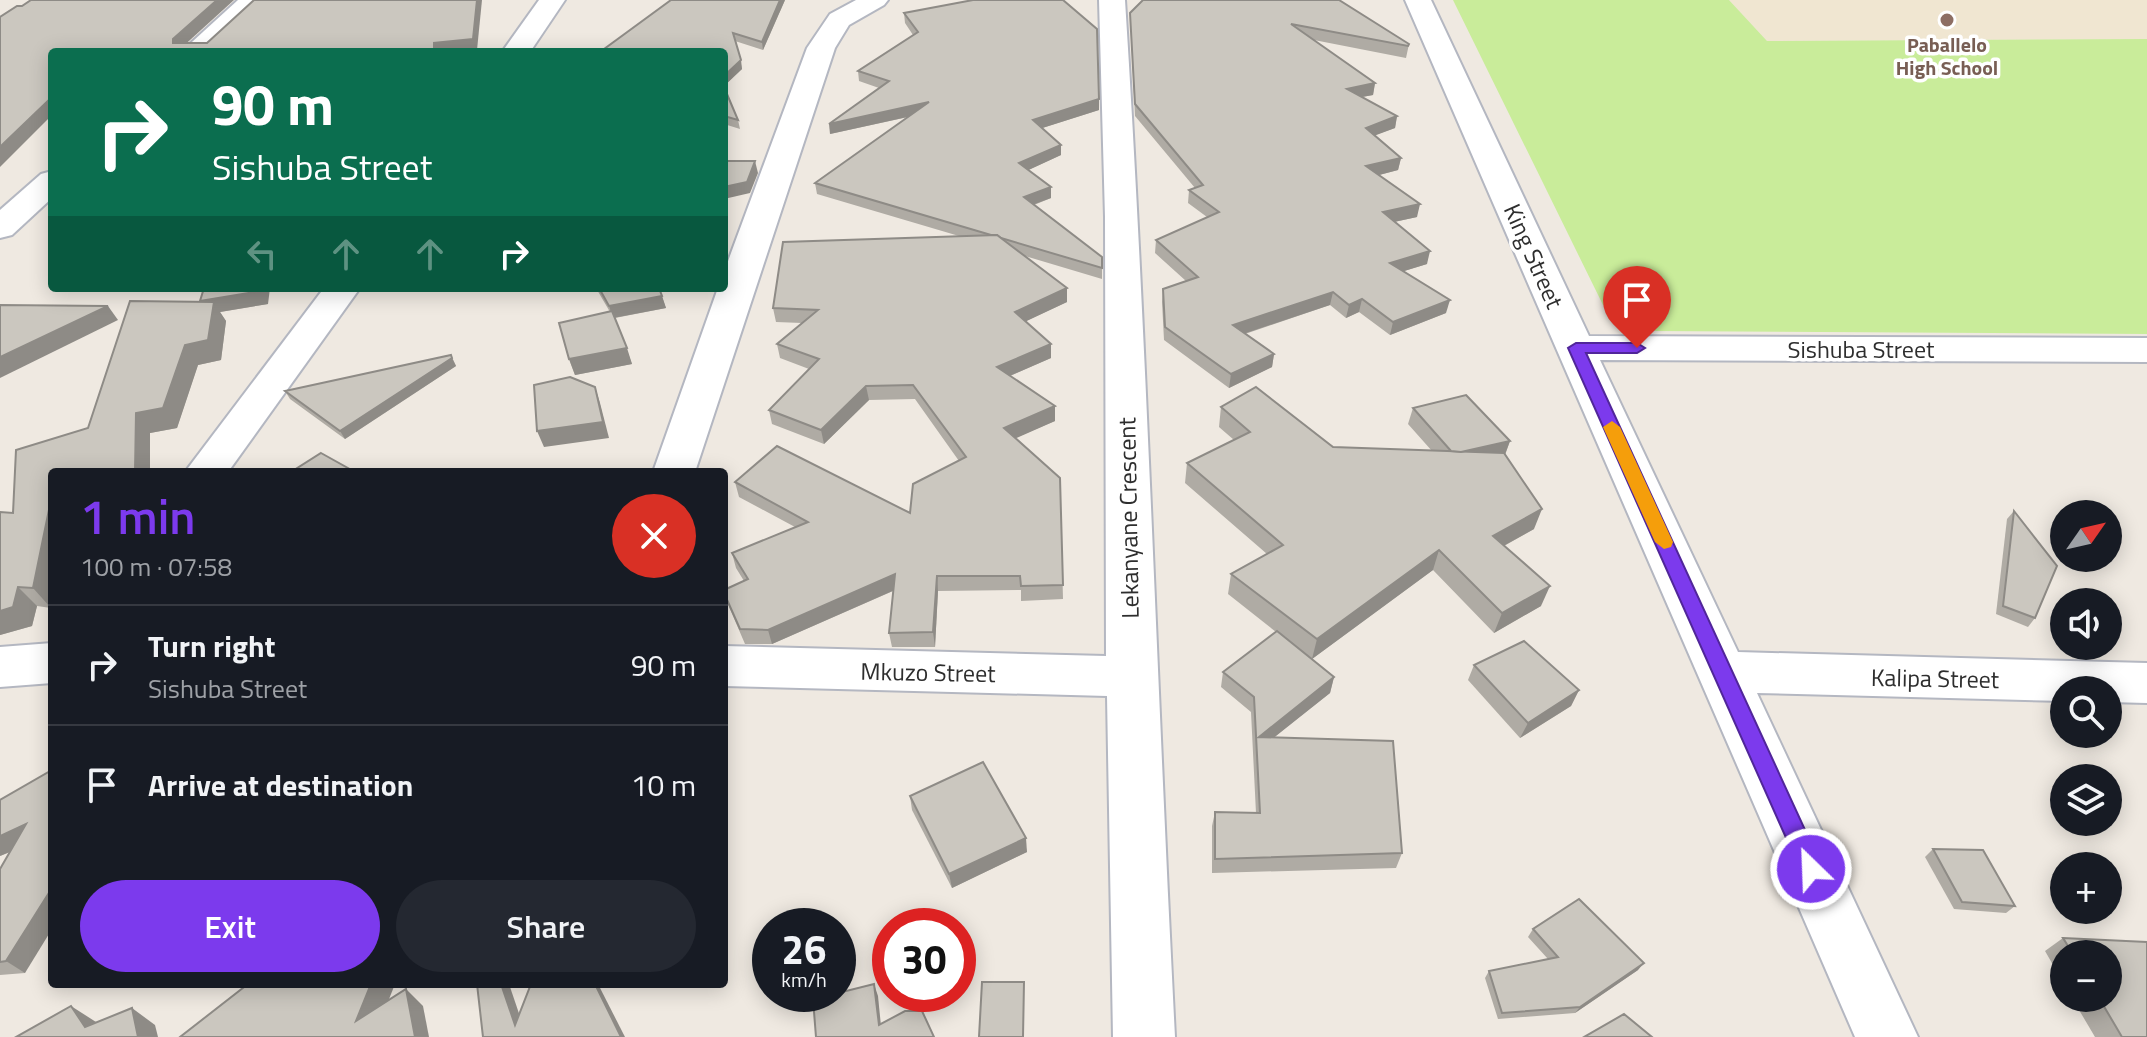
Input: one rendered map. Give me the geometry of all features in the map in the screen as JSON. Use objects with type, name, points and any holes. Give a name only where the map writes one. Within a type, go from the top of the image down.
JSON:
[{"type":"street","points":[[199,48],[253,0]]},
{"type":"street","points":[[519,48],[552,0]]},
{"type":"street","points":[[675,468],[821,48],[839,20],[875,0]]},
{"type":"street","name":"Lekanyane Crescent","points":[[1112,0],[1122,217],[1131,677],[1144,1037]]},
{"type":"street","name":"King Street","points":[[1418,0],[1887,1037]]},
{"type":"street","points":[[0,228],[48,185]]},
{"type":"street","points":[[209,468],[339,292]]},
{"type":"street","name":"Sishuba Street","points":[[1576,348],[2147,350]]},
{"type":"street","points":[[0,667],[48,663]]},
{"type":"street","name":"Mkuzo Street","points":[[728,666],[1131,677]]},
{"type":"street","name":"Kalipa Street","points":[[1723,672],[2147,683]]},
{"type":"shaded area","name":"Paballelo High School","points":[[1729,0],[2147,0],[2147,39],[1767,41]]},
{"type":"green space","points":[[1453,0],[1729,0],[1767,41],[2147,39],[2147,334],[1651,331],[1603,305]]},
{"type":"building","points":[[31,0],[217,0],[173,39],[173,43],[207,43],[254,0],[477,0],[473,39],[434,43],[434,48],[48,48],[48,101],[0,147],[0,17]]},
{"type":"building","points":[[671,0],[780,0],[762,42],[733,33],[741,60],[728,72],[728,48],[605,48]]},
{"type":"building","points":[[973,0],[1063,0],[1097,29],[1099,99],[1033,120],[1061,145],[1019,163],[1051,187],[1024,197],[1102,257],[1102,268],[815,183],[929,102],[829,124],[889,81],[858,71],[918,32],[904,13]]},
{"type":"building","points":[[1143,0],[1339,0],[1409,44],[1291,24],[1375,83],[1347,89],[1397,116],[1366,128],[1401,158],[1366,166],[1420,204],[1383,212],[1430,251],[1390,263],[1450,300],[1393,322],[1362,299],[1349,305],[1333,292],[1233,325],[1274,354],[1231,374],[1165,327],[1163,289],[1198,277],[1156,240],[1219,212],[1189,190],[1203,185],[1135,104],[1130,13]]},
{"type":"building","points":[[728,96],[738,120],[728,117]]},
{"type":"building","points":[[728,161],[755,161],[747,182],[728,186]]},
{"type":"building","points":[[997,235],[1067,288],[1015,312],[1051,344],[997,367],[1055,406],[1004,428],[1060,478],[1063,585],[1021,586],[1020,576],[937,576],[933,632],[889,633],[895,574],[768,630],[740,629],[728,602],[728,588],[748,579],[732,553],[808,522],[735,482],[777,446],[910,513],[913,484],[966,457],[913,385],[866,386],[821,430],[769,410],[819,359],[777,344],[818,310],[773,308],[783,242]]},
{"type":"building","points":[[203,292],[254,292],[200,301]]},
{"type":"building","points":[[601,292],[660,292],[662,296],[609,306]]},
{"type":"building","points":[[130,301],[214,302],[208,340],[185,345],[163,408],[136,413],[135,468],[48,468],[48,515],[33,588],[18,587],[13,607],[0,611],[0,512],[13,513],[16,450],[88,428]]},
{"type":"building","points":[[0,305],[108,306],[0,357]]},
{"type":"building","points":[[612,311],[627,348],[569,359],[559,323]]},
{"type":"building","points":[[451,355],[452,358],[340,431],[285,391]]},
{"type":"building","points":[[570,377],[595,387],[603,422],[537,431],[534,385]]},
{"type":"building","points":[[1256,387],[1333,447],[1504,453],[1542,509],[1493,536],[1550,586],[1502,613],[1439,550],[1317,639],[1231,574],[1283,545],[1187,463],[1250,432],[1221,407]]},
{"type":"building","points":[[1466,395],[1510,441],[1461,452],[1451,451],[1413,408]]},
{"type":"building","points":[[321,453],[348,468],[297,468]]},
{"type":"building","points":[[2014,511],[2050,557],[2050,572],[2054,572],[2035,618],[2003,606]]},
{"type":"building","points":[[1277,631],[1334,677],[1259,737],[1393,741],[1402,853],[1215,859],[1215,812],[1260,813],[1254,697],[1223,672]]},
{"type":"building","points":[[1524,641],[1579,690],[1528,723],[1474,665]]},
{"type":"building","points":[[983,762],[1026,838],[949,874],[910,796]]},
{"type":"building","points":[[48,772],[48,894],[6,961],[0,962],[0,869],[26,824],[0,836],[0,800]]},
{"type":"building","points":[[1933,849],[1983,850],[2015,906],[1962,902]]},
{"type":"building","points":[[1579,899],[1644,963],[1580,1007],[1502,1013],[1489,971],[1558,957],[1533,929]]},
{"type":"building","points":[[2063,938],[2105,940],[2064,940]]},
{"type":"building","points":[[2122,941],[2147,942],[2147,1037],[2122,1037],[2107,1012],[2122,1012]]},
{"type":"building","points":[[982,982],[1024,982],[1023,1037],[979,1037]]},
{"type":"building","points":[[872,984],[872,1012],[877,1012],[879,1025],[903,1012],[922,1012],[934,1037],[816,1037],[814,1012],[856,1012],[856,988]]},
{"type":"building","points":[[243,988],[369,988],[356,1021],[406,989],[415,1037],[180,1037]]},
{"type":"building","points":[[477,988],[502,988],[515,1025],[529,988],[597,988],[621,1037],[483,1037]]},
{"type":"building","points":[[71,1006],[85,1027],[132,1008],[138,1037],[16,1037]]},
{"type":"building","points":[[1624,1014],[1652,1037],[1584,1037]]},
{"type":"slow traffic","points":[[1612,427],[1664,542]]},
{"type":"place","name":"Paballelo High School","points":[[1947,20]]},
{"type":"route","points":[[1637,348],[1576,348],[1811,869]]}]
